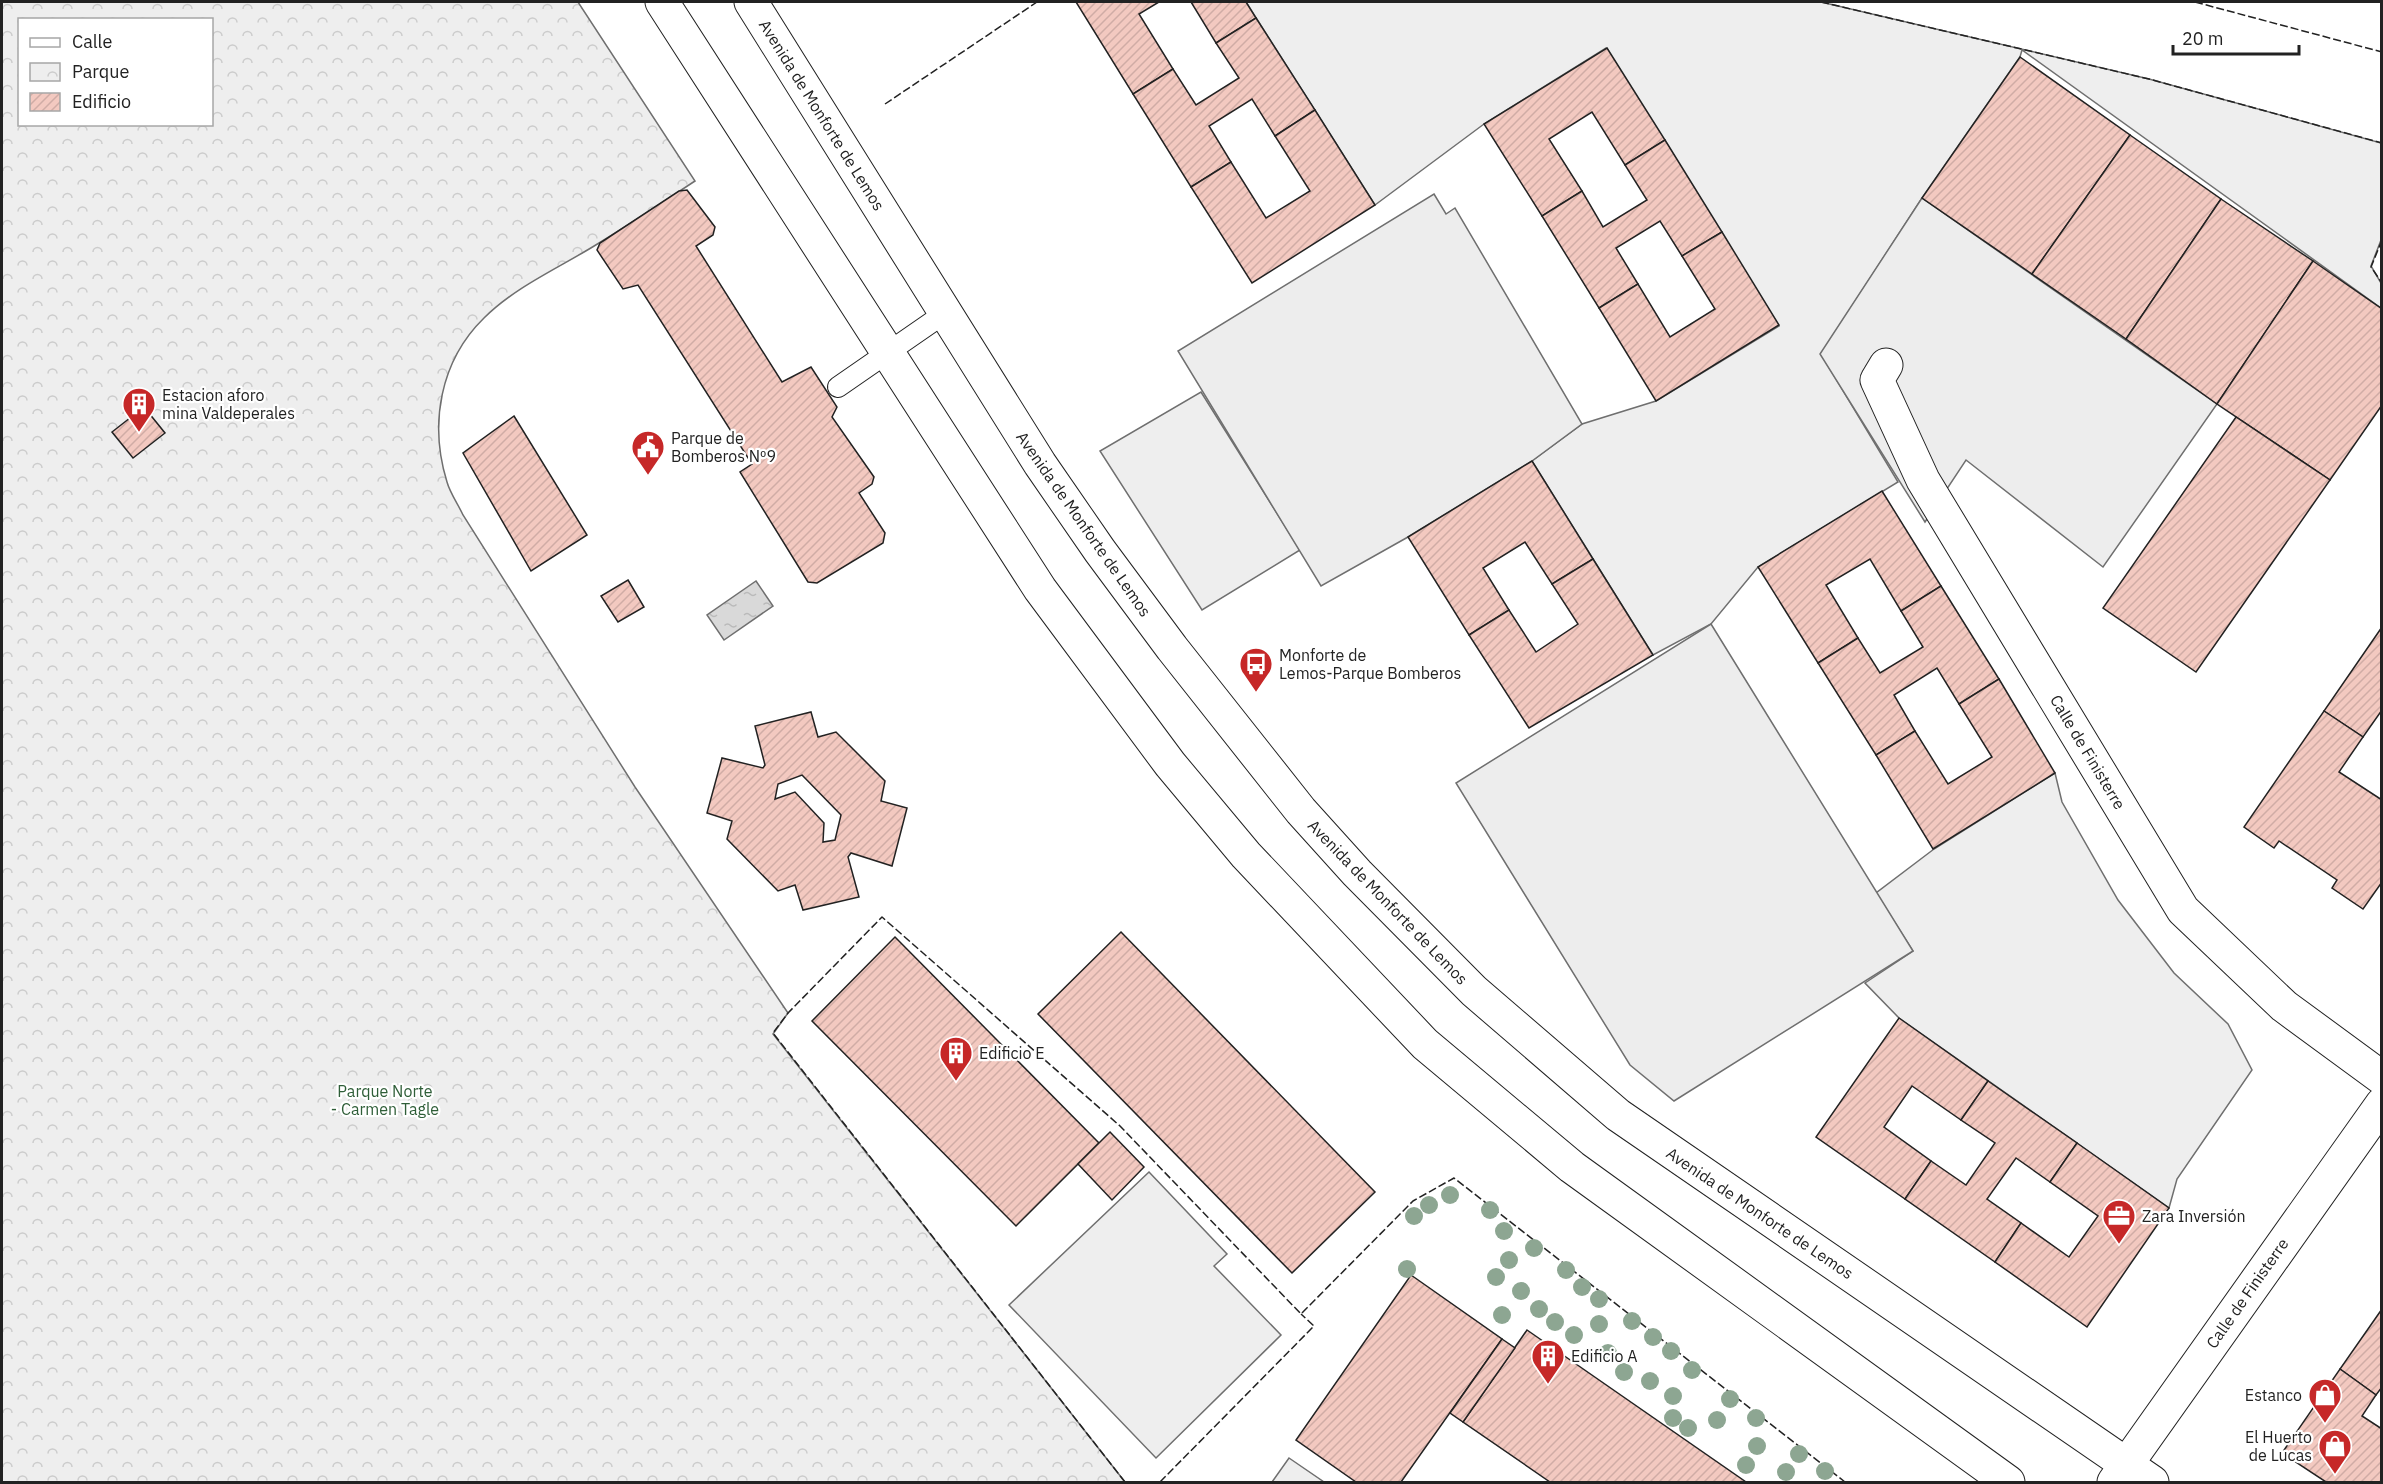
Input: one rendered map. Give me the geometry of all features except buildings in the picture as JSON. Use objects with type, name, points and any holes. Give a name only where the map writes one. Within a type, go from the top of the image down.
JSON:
[{"type":"street","points":[[662,2],[1040,590],[1170,764],[1246,855],[1425,1044],[1572,1167],[2008,1482]]},
{"type":"street","name":"Avenida de Monforte de Lemos","points":[[751,2],[1040,464],[1172,648],[1318,831],[1357,873],[1474,991],[1618,1115],[2130,1476]]},
{"type":"street","name":"Calle de Finisterre","points":[[1886,365],[1878,380],[1923,480],[2183,910],[2284,1006],[2382,1078]]},
{"type":"street","name":"Calle de Finisterre","points":[[2130,1476],[2382,1104]]},
{"type":"lane","points":[[838,387],[945,313]]},
{"type":"green space","name":"Parque Norte - Carmen Tagle","points":[[2,2],[578,2],[695,181],[510,296],[484,318],[469,335],[448,373],[442,394],[439,438],[448,486],[463,515],[635,787],[788,1013],[773,1034],[1125,1482],[2,1482]]},
{"type":"green space","points":[[1246,2],[1821,2],[2149,79],[2381,143],[2381,240],[2371,266],[2381,283],[2381,308],[2022,50],[2020,57],[1922,198],[1821,354],[1898,482],[1758,567],[1711,624],[1653,655],[1532,461],[1582,424],[1656,401],[1779,326],[1606,48],[1484,124],[1375,205]]},
{"type":"green space","points":[[1201,392],[1300,550],[1202,610],[1100,451]]},
{"type":"green space","points":[[2055,773],[2062,802],[2118,900],[2174,973],[2228,1024],[2252,1070],[2177,1179],[2169,1208],[1899,1018],[1865,983],[1913,951],[1876,893],[1934,849]]},
{"type":"green space","points":[[1149,1172],[1227,1254],[1214,1266],[1281,1335],[1156,1458],[1009,1305]]},
{"type":"green space","points":[[1289,1458],[1324,1482],[1272,1482]]},
{"type":"shaded area","points":[[1434,194],[1446,214],[1455,208],[1582,424],[1532,461],[1408,537],[1321,586],[1178,351]]},
{"type":"shaded area","points":[[1922,198],[2217,404],[2103,567],[1966,460],[1925,522],[1820,354]]},
{"type":"shaded area","points":[[1711,624],[1913,951],[1674,1101],[1630,1065],[1456,783]]},
{"type":"water","points":[[756,581],[773,606],[724,640],[707,615]]},
{"type":"fence","points":[[885,104],[1037,2]]},
{"type":"fence","points":[[1821,2],[2149,79],[2382,143]]},
{"type":"fence","points":[[2195,2],[2382,52]]},
{"type":"fence","points":[[2382,240],[2371,267],[2382,283]]},
{"type":"fence","points":[[1125,1482],[773,1033],[788,1013],[882,917],[1120,1126],[1301,1314],[1413,1201],[1454,1178],[1845,1482]]},
{"type":"fence","points":[[1160,1482],[1314,1326],[1301,1314]]},
{"type":"place","name":"Estacion aforo mina Valdeperales","points":[[139,433]]},
{"type":"place","name":"Parque de Bomberos Nº9","points":[[648,476]]},
{"type":"place","name":"Monforte de Lemos-Parque Bomberos","points":[[1256,693]]},
{"type":"place","name":"Edificio E","points":[[956,1082]]},
{"type":"place","name":"Zara Inversión","points":[[2119,1245]]},
{"type":"place","name":"Edificio A","points":[[1548,1385]]},
{"type":"place","name":"Estanco","points":[[2325,1424]]},
{"type":"place","name":"El Huerto de Lucas","points":[[2335,1475]]}]
